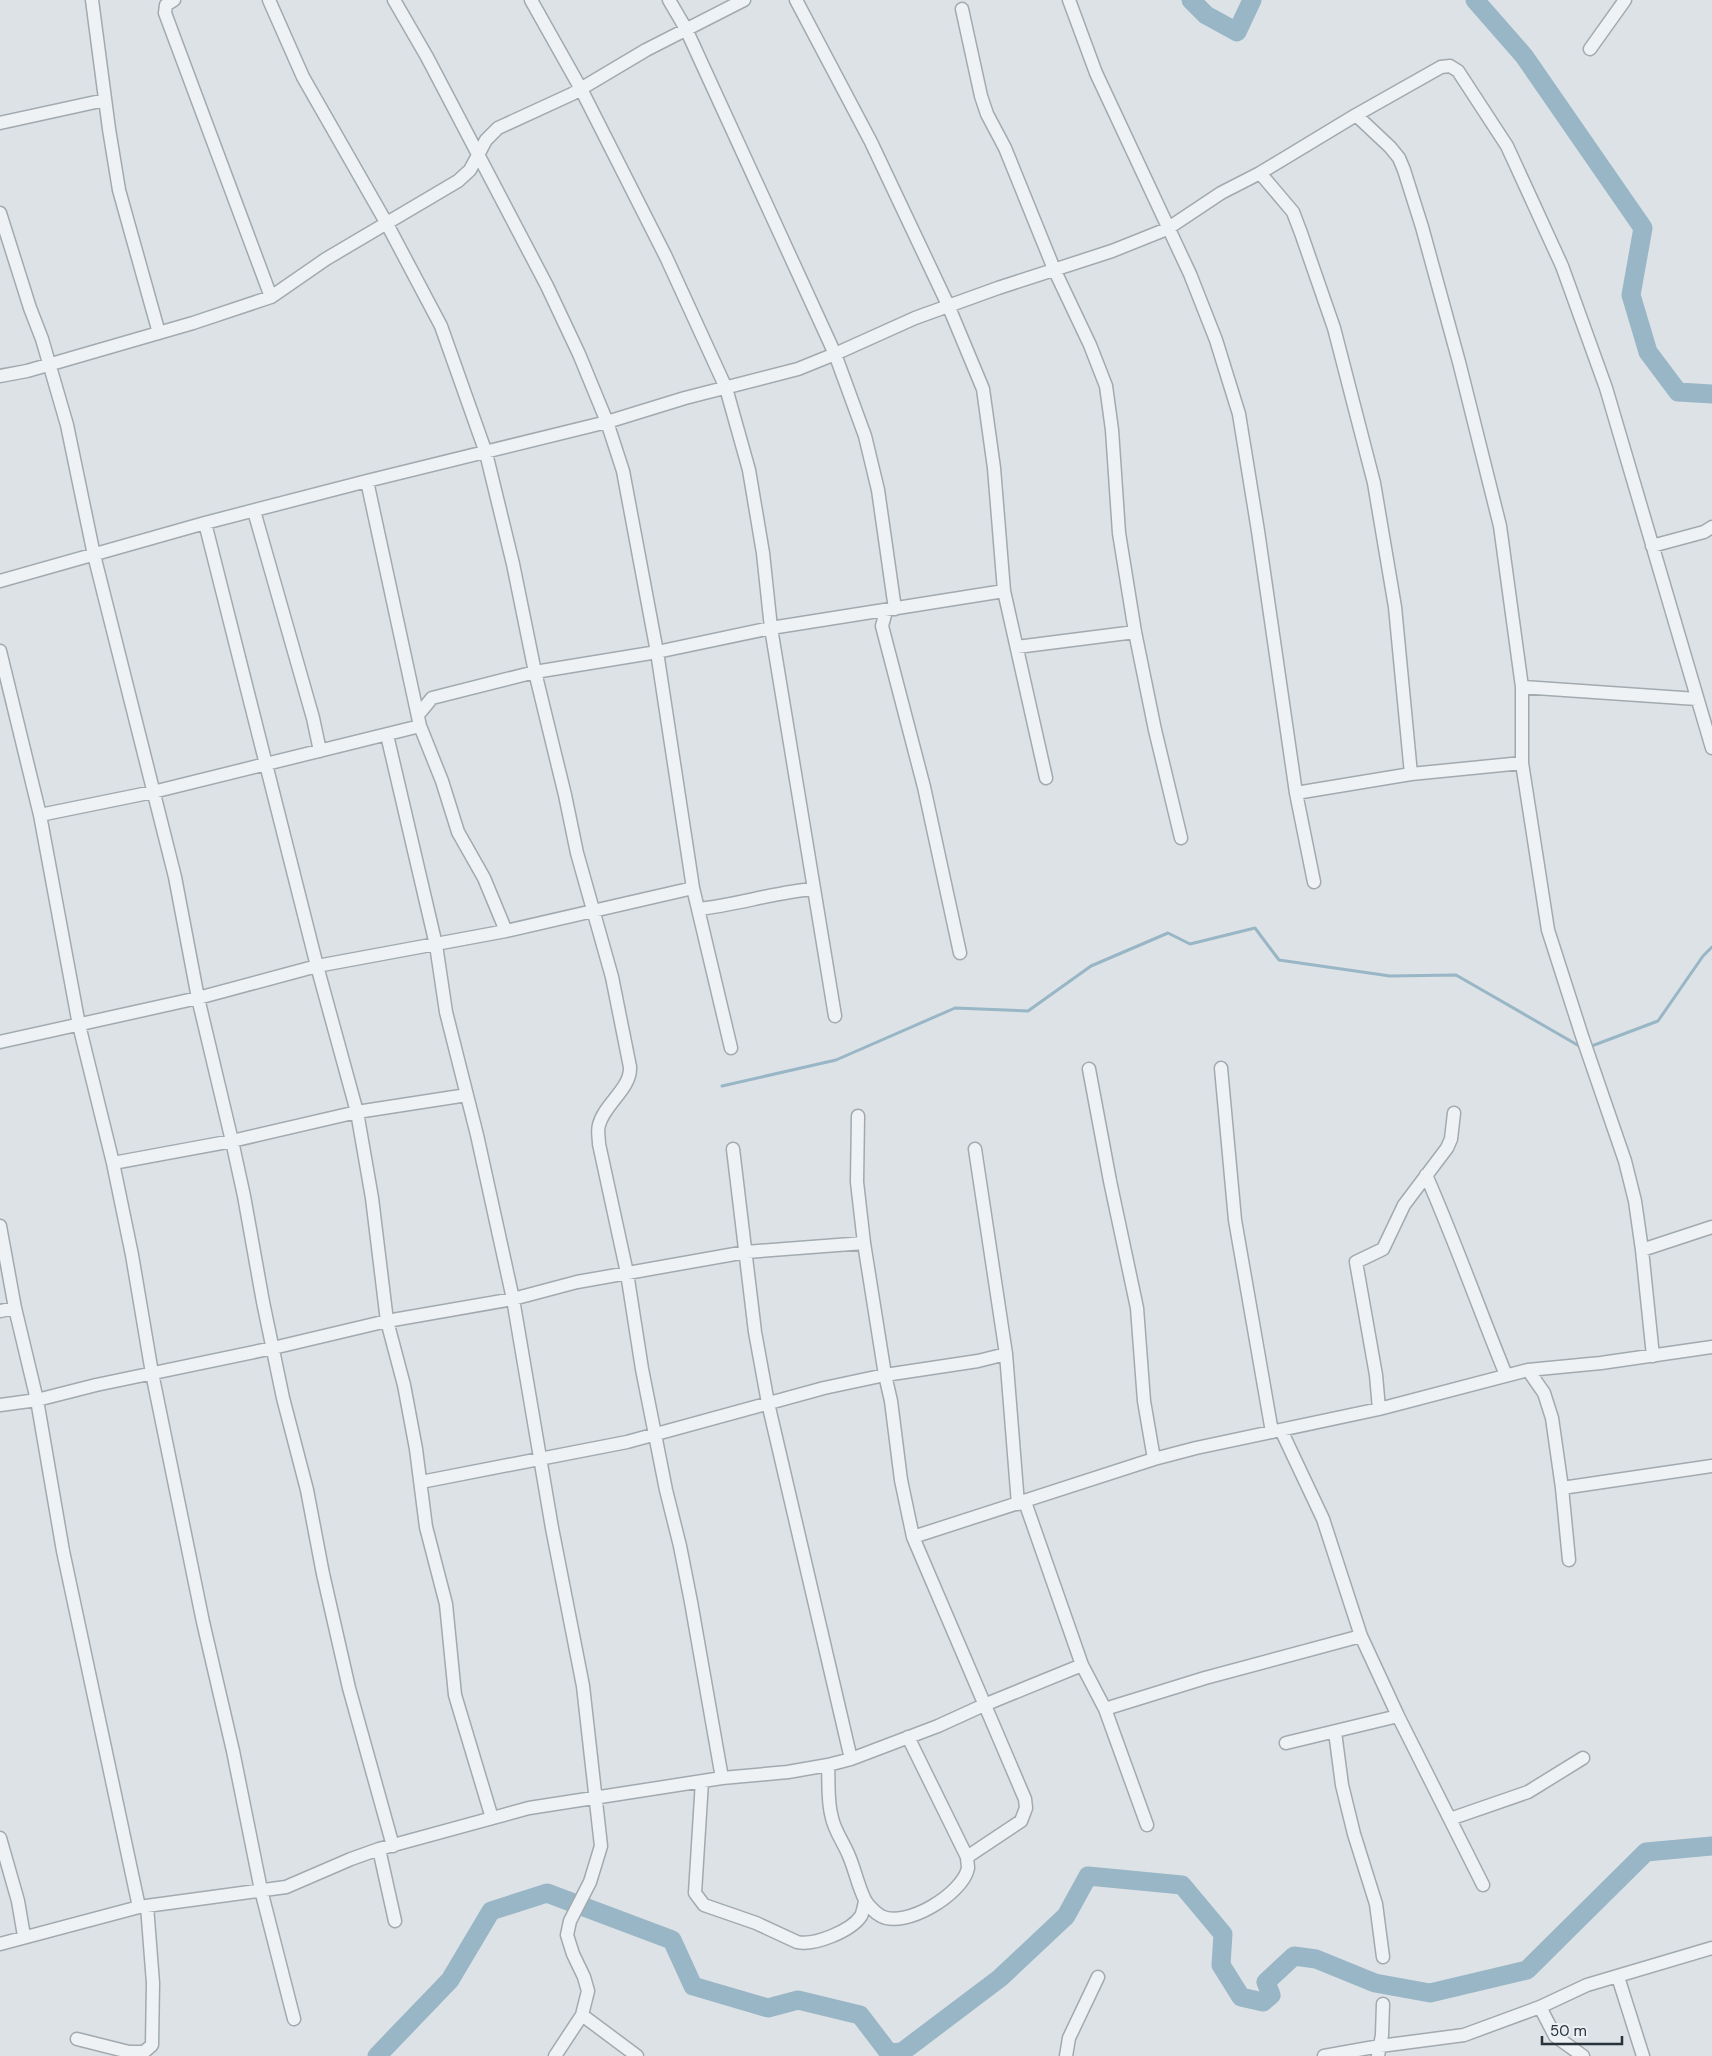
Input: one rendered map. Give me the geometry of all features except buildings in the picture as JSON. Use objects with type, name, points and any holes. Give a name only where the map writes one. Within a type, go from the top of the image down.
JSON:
[{"type":"street","points":[[92,0],[119,190],[159,333]]},
{"type":"street","points":[[174,0],[166,5],[165,13],[270,297]]},
{"type":"street","points":[[269,0],[303,77],[387,224],[441,326],[486,453],[514,564],[535,672],[566,795],[578,853],[612,977],[630,1067],[628,1079],[598,1126],[599,1144],[627,1273],[642,1370],[666,1490],[688,1583],[722,1778]]},
{"type":"street","points":[[394,0],[427,57],[548,286],[607,422],[623,471],[657,652],[693,888],[731,1048]]},
{"type":"street","points":[[531,0],[581,89],[666,257],[726,388],[748,470],[763,552],[771,628],[836,1016]]},
{"type":"street","points":[[669,0],[686,29],[835,354],[865,436],[878,490],[890,610],[882,626]]},
{"type":"street","points":[[0,376],[159,333],[270,297],[326,260],[458,181],[470,170],[486,140],[498,128],[581,89],[686,29],[744,0]]},
{"type":"street","points":[[796,0],[871,142],[948,305],[983,389],[994,468],[1004,591],[1046,778]]},
{"type":"street","points":[[1069,0],[1096,72],[1190,274],[1216,340],[1239,414],[1296,793],[1314,882]]},
{"type":"street","points":[[1590,49],[1625,0]]},
{"type":"street","points":[[962,9],[981,96],[987,114],[1005,148],[1054,269],[1090,345],[1106,386],[1112,430],[1119,533],[1135,632],[1155,730],[1181,838]]},
{"type":"street","points":[[0,581],[205,524],[368,481],[607,422],[686,398],[798,369],[948,305],[1112,251],[1167,228],[1221,193],[1260,173],[1356,114],[1440,67],[1450,66],[1458,71],[1507,146],[1562,266],[1606,388],[1712,746]]},
{"type":"street","points":[[0,123],[105,100]]},
{"type":"street","points":[[1356,114],[1399,158],[1422,227],[1459,362],[1500,526],[1522,687],[1522,763],[1548,930],[1625,1161],[1642,1250],[1653,1356]]},
{"type":"street","points":[[1260,173],[1293,212],[1301,233],[1334,328],[1374,483],[1395,607],[1411,774]]},
{"type":"street","points":[[0,214],[50,364],[67,425],[94,554],[122,659],[175,877],[198,998],[244,1196],[262,1302],[274,1348],[283,1398],[307,1490],[323,1574],[349,1688],[392,1846]]},
{"type":"street","points":[[368,481],[419,721],[442,781],[458,832],[484,878],[506,931]]},
{"type":"street","points":[[254,511],[313,718],[320,751]]},
{"type":"street","points":[[205,524],[268,765],[317,966],[357,1112],[372,1198],[387,1321],[404,1385],[426,1526],[446,1604],[455,1695],[492,1818]]},
{"type":"street","points":[[1652,546],[1704,532],[1712,527]]},
{"type":"street","points":[[411,686],[432,698],[535,672],[657,652],[771,628],[1004,591]]},
{"type":"street","points":[[869,613],[882,626],[924,787],[960,954]]},
{"type":"street","points":[[1017,648],[1135,632]]},
{"type":"street","points":[[0,651],[40,816],[79,1025],[113,1163],[132,1255],[152,1373],[203,1622],[233,1751],[261,1890],[294,2019]]},
{"type":"street","points":[[1522,687],[1697,699]]},
{"type":"street","points":[[40,816],[153,792],[387,735],[419,721],[432,698]]},
{"type":"street","points":[[387,735],[436,945],[446,1012],[467,1095],[513,1299],[540,1458],[583,1686],[601,1846],[590,1882],[570,1921],[567,1935],[588,1992],[582,2015],[555,2056]]},
{"type":"street","points":[[1296,793],[1411,774],[1522,763]]},
{"type":"street","points":[[0,1042],[198,998],[317,966],[506,931],[693,888]]},
{"type":"street","points":[[698,909],[730,905],[791,890],[814,889]]},
{"type":"street","points":[[1221,1068],[1235,1220],[1277,1431],[1323,1519],[1361,1636],[1398,1716],[1483,1885]]},
{"type":"street","points":[[1089,1069],[1137,1308],[1144,1401],[1154,1459]]},
{"type":"street","points":[[113,1163],[232,1141],[357,1112],[467,1095]]},
{"type":"street","points":[[1379,1409],[1376,1376],[1356,1262],[1383,1249],[1404,1205],[1447,1148],[1452,1134],[1454,1114]]},
{"type":"street","points":[[858,1116],[857,1182],[864,1243],[885,1375],[891,1401],[902,1489],[913,1537],[1025,1799],[1026,1808],[1021,1821],[967,1857]]},
{"type":"street","points":[[733,1149],[754,1332],[768,1403],[850,1759]]},
{"type":"street","points":[[975,1149],[1006,1354],[1021,1502],[1082,1665],[1105,1709],[1147,1825]]},
{"type":"street","points":[[1426,1175],[1449,1228],[1462,1266],[1506,1375]]},
{"type":"street","points":[[0,1226],[15,1308],[37,1400],[63,1551],[143,1906],[153,1983],[152,2045],[144,2052],[129,2052],[76,2039]]},
{"type":"street","points":[[1642,1250],[1712,1227]]},
{"type":"street","points":[[0,1405],[37,1400],[387,1321],[513,1299],[577,1282],[746,1252],[864,1243]]},
{"type":"street","points":[[0,1311],[15,1308]]},
{"type":"street","points":[[913,1537],[1154,1459],[1196,1448],[1379,1409],[1528,1370],[1653,1356],[1712,1346]]},
{"type":"street","points":[[420,1482],[627,1442],[824,1388],[885,1375],[978,1361],[1006,1354]]},
{"type":"street","points":[[1528,1370],[1544,1393],[1550,1411],[1562,1488],[1569,1560]]},
{"type":"street","points":[[1562,1488],[1712,1466]]},
{"type":"street","points":[[1105,1709],[1204,1678],[1361,1636]]},
{"type":"street","points":[[0,1944],[24,1936],[143,1906],[286,1887],[351,1858],[378,1849],[529,1808],[722,1778],[788,1772],[828,1765],[850,1759],[938,1726],[1082,1665]]},
{"type":"street","points":[[1286,1743],[1398,1716]]},
{"type":"street","points":[[1335,1732],[1342,1785],[1354,1834],[1376,1904],[1383,1957]]},
{"type":"street","points":[[828,1765],[832,1819],[849,1855],[865,1901],[877,1913],[886,1918],[920,1913],[949,1896],[956,1889],[968,1868],[967,1857],[908,1737]]},
{"type":"street","points":[[1450,1819],[1528,1792],[1583,1758]]},
{"type":"street","points":[[702,1781],[695,1893],[704,1905],[738,1916],[806,1945],[821,1941],[851,1925],[862,1915],[865,1901]]},
{"type":"street","points":[[0,1838],[18,1901],[24,1936]]},
{"type":"street","points":[[378,1849],[395,1921]]},
{"type":"street","points":[[1324,2056],[1379,2051],[1464,2035],[1540,2007],[1587,1985],[1712,1948]]},
{"type":"street","points":[[1618,1976],[1644,2056]]},
{"type":"street","points":[[1066,2056],[1069,2038],[1098,1977]]},
{"type":"street","points":[[1379,2051],[1383,2004]]},
{"type":"street","points":[[1540,2007],[1555,2036],[1583,2056]]},
{"type":"street","points":[[582,2015],[637,2056]]},
{"type":"waterway","points":[[1191,0],[1206,15],[1237,32],[1252,0]]},
{"type":"waterway","points":[[1475,0],[1524,56],[1643,228],[1631,295],[1648,352],[1678,392],[1712,394]]},
{"type":"waterway","points":[[722,1086],[836,1060],[955,1008],[1028,1011],[1091,966],[1168,933],[1190,944],[1255,928],[1279,960],[1390,976],[1456,975],[1581,1047]]},
{"type":"waterway","points":[[1589,1047],[1658,1021],[1703,956],[1712,947]]},
{"type":"waterway","points":[[377,2056],[450,1980],[491,1911],[547,1893],[672,1940],[693,1986],[768,2008],[798,2000],[860,2015],[889,2053],[902,2052],[1000,1978],[1066,1916],[1088,1876],[1182,1885],[1223,1934],[1221,1965],[1241,1997],[1263,2002],[1271,1995],[1266,1982],[1294,1956],[1316,1959],[1375,1983],[1430,1993],[1527,1970],[1646,1852],[1712,1846]]}]
